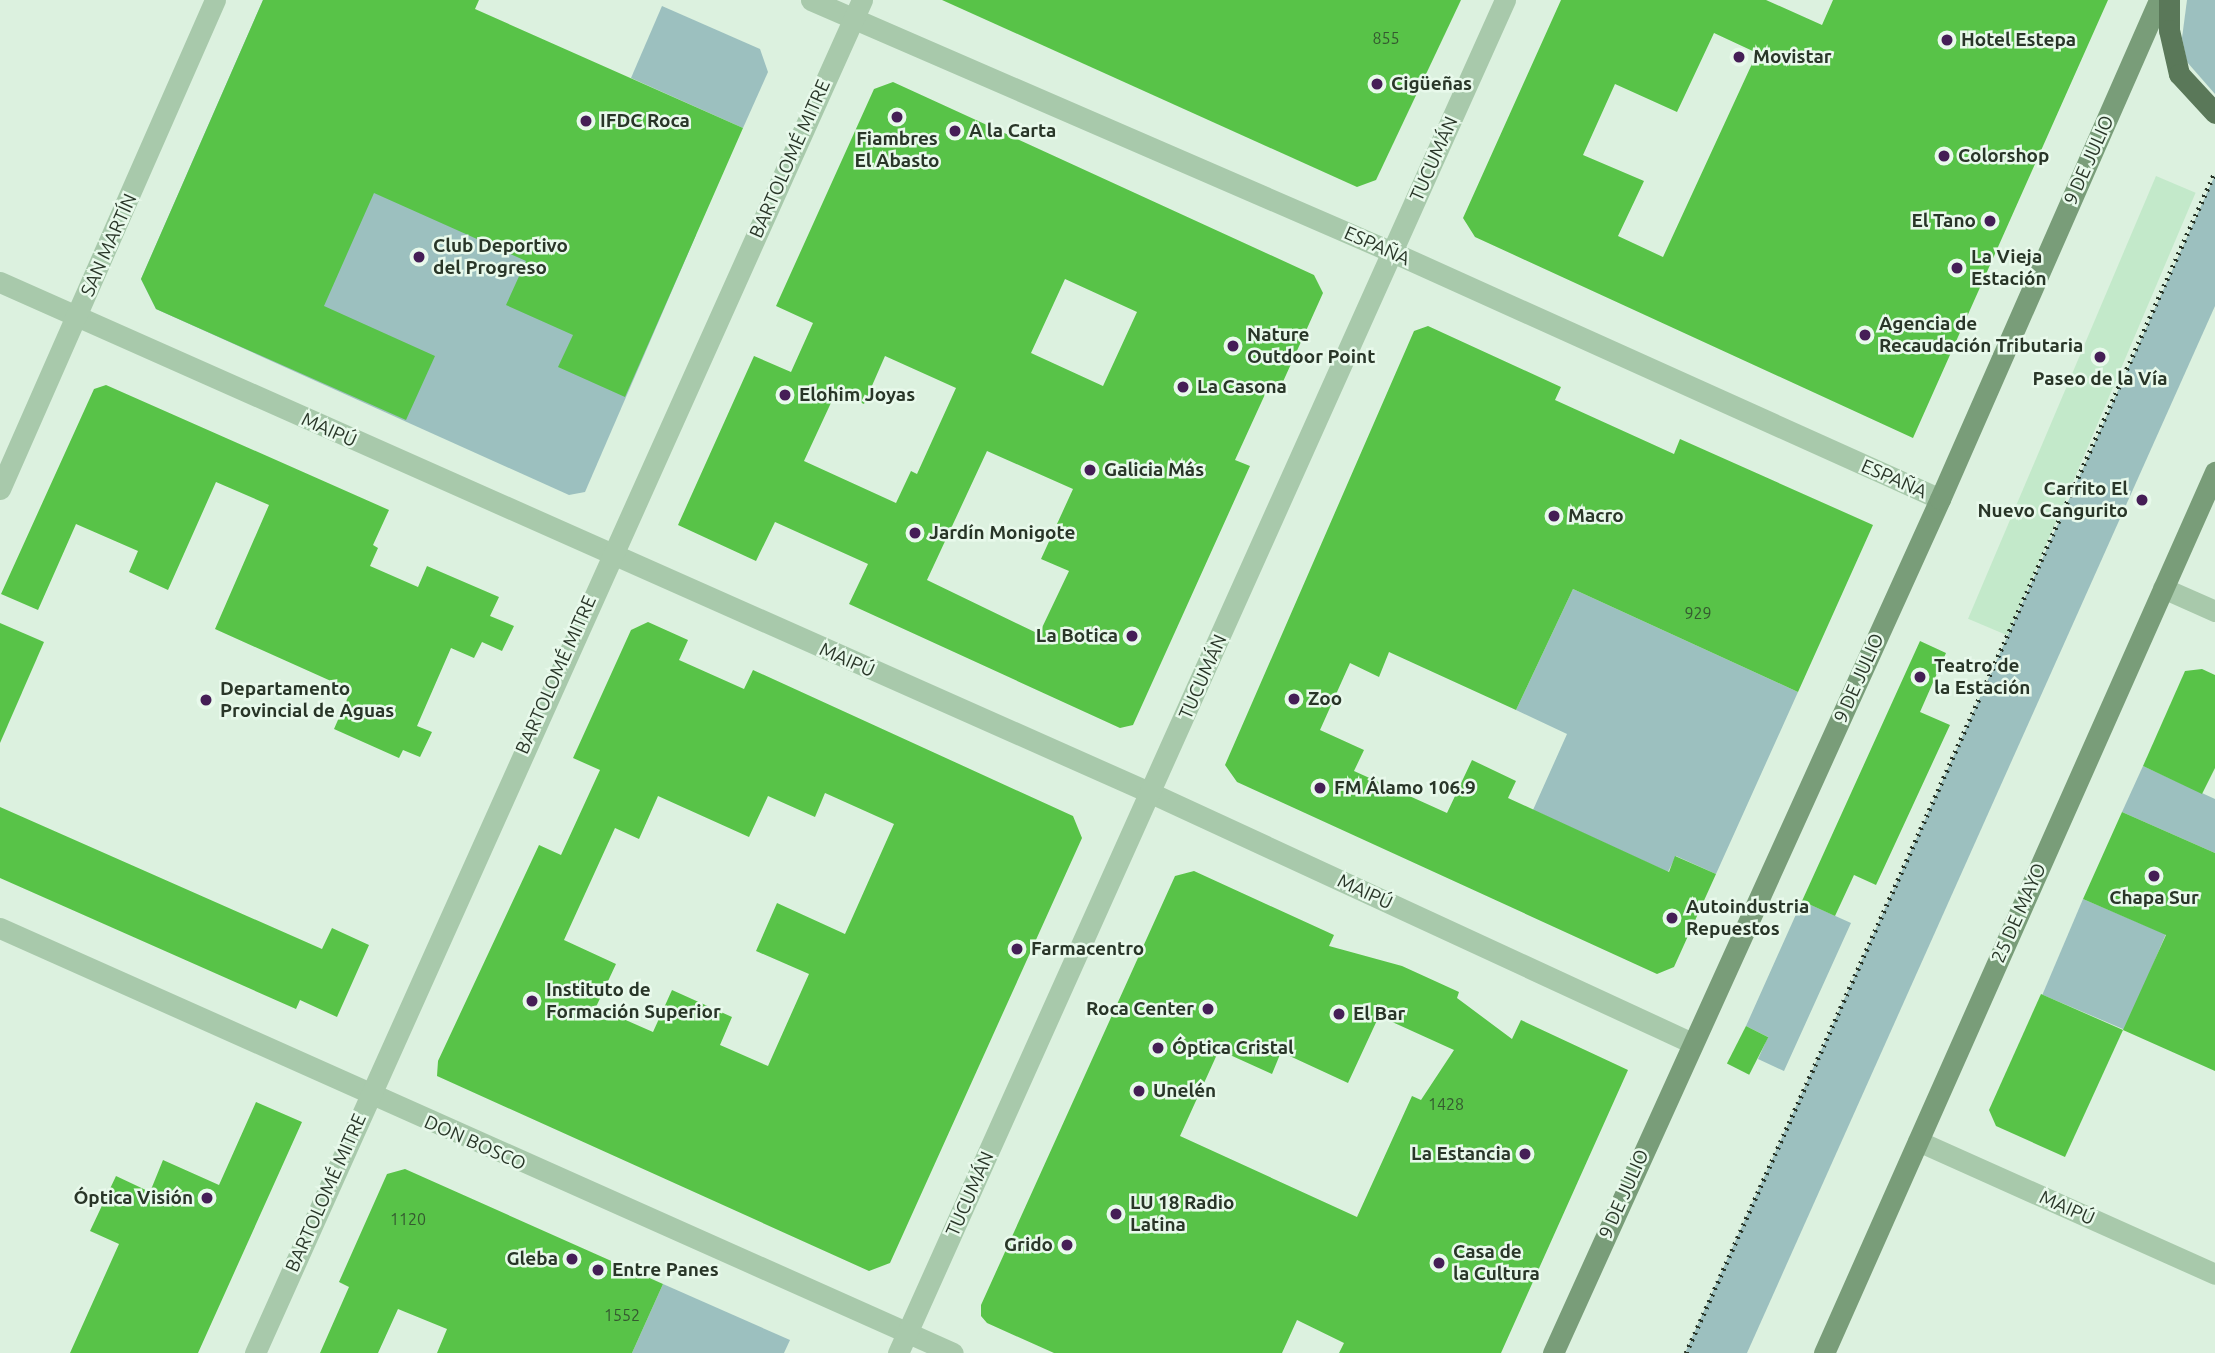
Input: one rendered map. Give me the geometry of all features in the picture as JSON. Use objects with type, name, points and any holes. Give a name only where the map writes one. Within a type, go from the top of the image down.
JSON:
[{"type":"main road","name":"9 DE JULIO","points":[[1553,1353],[1940,499],[2159,0]]},
{"type":"main road","points":[[2169,0],[2169,30],[2179,74],[2215,113]]},
{"type":"main road","name":"25 DE MAYO","points":[[1824,1353],[2215,472]]},
{"type":"street","name":"SAN MARTÍN","points":[[0,489],[215,0]]},
{"type":"street","name":"ESPAÑA","points":[[811,0],[858,10],[1940,499]]},
{"type":"street","name":"TUCUMÁN","points":[[898,1353],[1505,0]]},
{"type":"street","name":"BARTOLOMÉ MITRE","points":[[255,1353],[609,556],[858,10]]},
{"type":"street","name":"MAIPÚ","points":[[0,282],[609,556],[1151,793],[1692,1043]]},
{"type":"street","points":[[2163,588],[2215,611]]},
{"type":"street","name":"DON BOSCO","points":[[0,928],[369,1096],[953,1353]]},
{"type":"street","name":"MAIPÚ","points":[[1918,1142],[2215,1275]]},
{"type":"shaded area","name":"Club Deportivo del Progreso","points":[[263,0],[696,235],[585,492],[569,495],[156,309],[141,279]]},
{"type":"shaded area","points":[[2187,0],[2215,0],[2215,94],[2187,62],[2182,38]]},
{"type":"shaded area","points":[[662,6],[760,49],[768,72],[743,128],[631,78]]},
{"type":"shaded area","points":[[2215,175],[2215,306],[1747,1353],[1685,1353]]},
{"type":"shaded area","name":"Paseo de la Vía","points":[[2156,176],[2196,193],[2008,636],[1968,619]]},
{"type":"shaded area","points":[[1573,589],[1798,692],[1716,874],[1676,856],[1668,872],[1533,810],[1567,734],[1516,710]]},
{"type":"shaded area","points":[[2143,766],[2215,799],[2215,853],[2122,812]]},
{"type":"shaded area","points":[[2083,899],[2166,934],[2125,1030],[2042,995]]},
{"type":"shaded area","points":[[1802,901],[1851,923],[1784,1071],[1758,1059],[1768,1037],[1746,1026]]},
{"type":"shaded area","points":[[663,1284],[790,1340],[784,1353],[632,1353]]},
{"type":"building","name":"Club Deportivo del Progreso","points":[[263,0],[479,0],[475,9],[743,128],[625,397],[558,367],[573,335],[506,305],[526,261],[374,193],[324,306],[435,356],[406,420],[156,309],[141,279]]},
{"type":"building","points":[[942,0],[1461,0],[1376,180],[1357,187]]},
{"type":"building","points":[[1561,0],[1766,0],[1822,25],[1833,0],[2108,0],[1913,438],[1475,237],[1463,218]],"holes":[[[1714,33],[1757,53],[1663,257],[1618,236],[1644,181],[1583,155],[1615,84],[1677,112]]]},
{"type":"building","points":[[893,82],[1314,275],[1323,293],[1277,395],[1267,390],[1235,460],[1250,466],[1133,725],[1120,728],[849,604],[868,564],[775,522],[756,561],[678,525],[754,356],[791,372],[813,323],[776,306],[874,89]],"holes":[[[1065,279],[1137,312],[1103,386],[1031,353]],[[885,356],[956,388],[917,474],[911,471],[896,503],[804,461],[836,392],[864,404]],[[987,451],[1073,489],[1041,559],[1069,571],[1039,634],[927,580]]]},
{"type":"building","points":[[1428,326],[1561,387],[1555,400],[1674,454],[1680,439],[1873,525],[1798,692],[1573,589],[1516,710],[1389,652],[1379,677],[1350,663],[1320,730],[1364,750],[1354,771],[1447,813],[1472,760],[1516,781],[1508,798],[1669,872],[1675,856],[1716,874],[1674,967],[1657,974],[1237,782],[1225,765],[1414,331]]},
{"type":"building","points":[[106,385],[389,510],[373,545],[378,548],[370,566],[418,587],[427,566],[499,597],[490,616],[514,626],[502,651],[482,642],[474,658],[451,648],[417,726],[432,732],[420,757],[403,750],[399,758],[334,729],[351,690],[215,629],[269,505],[216,482],[168,590],[129,572],[138,551],[76,524],[38,610],[1,594],[94,389]]},
{"type":"building","points":[[648,622],[688,640],[679,660],[744,689],[753,670],[1073,816],[1082,838],[890,1263],[869,1271],[437,1076],[438,1061],[539,845],[561,855],[600,770],[573,758],[631,630]],"holes":[[[825,793],[894,824],[845,934],[777,903],[756,951],[809,974],[768,1066],[720,1045],[732,1017],[672,990],[653,1032],[596,1007],[616,964],[564,940],[615,828],[639,839],[658,796],[749,837],[768,796],[815,817]]]},
{"type":"building","points":[[0,623],[44,642],[0,743]]},
{"type":"building","points":[[1920,641],[1946,653],[1920,712],[1950,725],[1876,885],[1854,875],[1835,916],[1802,901]]},
{"type":"building","points":[[2202,669],[2215,675],[2215,768],[2202,794],[2143,766],[2185,671]]},
{"type":"building","points":[[0,807],[322,949],[332,928],[369,945],[337,1017],[300,1000],[296,1009],[0,878]]},
{"type":"building","points":[[2122,812],[2215,853],[2215,1071],[2123,1030],[2166,935],[2083,899]]},
{"type":"building","points":[[1194,871],[1334,935],[1329,946],[1402,966],[1459,992],[1457,998],[1512,1039],[1521,1020],[1628,1070],[1501,1353],[1339,1353],[1344,1343],[1297,1320],[1282,1353],[1054,1353],[987,1323],[981,1316],[981,1305],[1175,876]],"holes":[[[1379,1016],[1454,1050],[1421,1100],[1412,1096],[1357,1217],[1180,1136],[1219,1050],[1272,1074],[1281,1052],[1348,1083]]]},
{"type":"building","points":[[2041,994],[2123,1030],[2065,1157],[1996,1126],[1989,1110]]},
{"type":"building","points":[[1746,1026],[1768,1037],[1749,1075],[1727,1063]]},
{"type":"building","points":[[256,1102],[302,1122],[198,1353],[70,1353],[119,1244],[90,1231],[116,1176],[150,1192],[163,1160],[219,1185]]},
{"type":"building","points":[[405,1169],[663,1284],[632,1353],[437,1353],[447,1329],[398,1309],[378,1353],[320,1353],[349,1287],[339,1282],[387,1174]]},
{"type":"railway","points":[[1686,1353],[2215,172]]},
{"type":"place","name":"Hotel Estepa","points":[[1947,40]]},
{"type":"place","name":"Movistar","points":[[1739,57]]},
{"type":"place","name":"Cigüeñas","points":[[1377,84]]},
{"type":"place","name":"Fiambres El Abasto","points":[[897,117]]},
{"type":"place","name":"IFDC Roca","points":[[586,121]]},
{"type":"place","name":"A la Carta","points":[[955,131]]},
{"type":"place","name":"Colorshop","points":[[1944,156]]},
{"type":"place","name":"El Tano","points":[[1990,221]]},
{"type":"place","name":"Club Deportivo del Progreso","points":[[419,257]]},
{"type":"place","name":"La Vieja Estación","points":[[1957,268]]},
{"type":"place","name":"Agencia de Recaudación Tributaria","points":[[1865,335]]},
{"type":"place","name":"Nature Outdoor Point","points":[[1233,346]]},
{"type":"place","name":"Paseo de la Vía","points":[[2100,357]]},
{"type":"place","name":"La Casona","points":[[1183,387]]},
{"type":"place","name":"Elohim Joyas","points":[[785,395]]},
{"type":"place","name":"Galicia Más","points":[[1090,470]]},
{"type":"place","name":"Carrito El Nuevo Cangurito","points":[[2142,500]]},
{"type":"place","name":"Macro","points":[[1554,516]]},
{"type":"place","name":"Jardín Monigote","points":[[915,533]]},
{"type":"place","name":"La Botica","points":[[1132,636]]},
{"type":"place","name":"Teatro de la Estación","points":[[1920,677]]},
{"type":"place","name":"Zoo","points":[[1294,699]]},
{"type":"place","name":"Departamento Provincial de Aguas","points":[[206,700]]},
{"type":"place","name":"FM Álamo 106.9","points":[[1320,788]]},
{"type":"place","name":"Chapa Sur","points":[[2154,876]]},
{"type":"place","name":"Autoindustria Repuestos","points":[[1672,918]]},
{"type":"place","name":"Farmacentro","points":[[1017,949]]},
{"type":"place","name":"Instituto de Formación Superior","points":[[532,1001]]},
{"type":"place","name":"Roca Center","points":[[1208,1009]]},
{"type":"place","name":"El Bar","points":[[1339,1014]]},
{"type":"place","name":"Óptica Cristal","points":[[1158,1048]]},
{"type":"place","name":"Unelén","points":[[1139,1091]]},
{"type":"place","name":"La Estancia","points":[[1525,1154]]},
{"type":"place","name":"Óptica Visión","points":[[207,1198]]},
{"type":"place","name":"LU 18 Radio Latina","points":[[1116,1214]]},
{"type":"place","name":"Grido","points":[[1067,1245]]},
{"type":"place","name":"Gleba","points":[[572,1259]]},
{"type":"place","name":"Casa de la Cultura","points":[[1439,1263]]},
{"type":"place","name":"Entre Panes","points":[[598,1270]]}]
